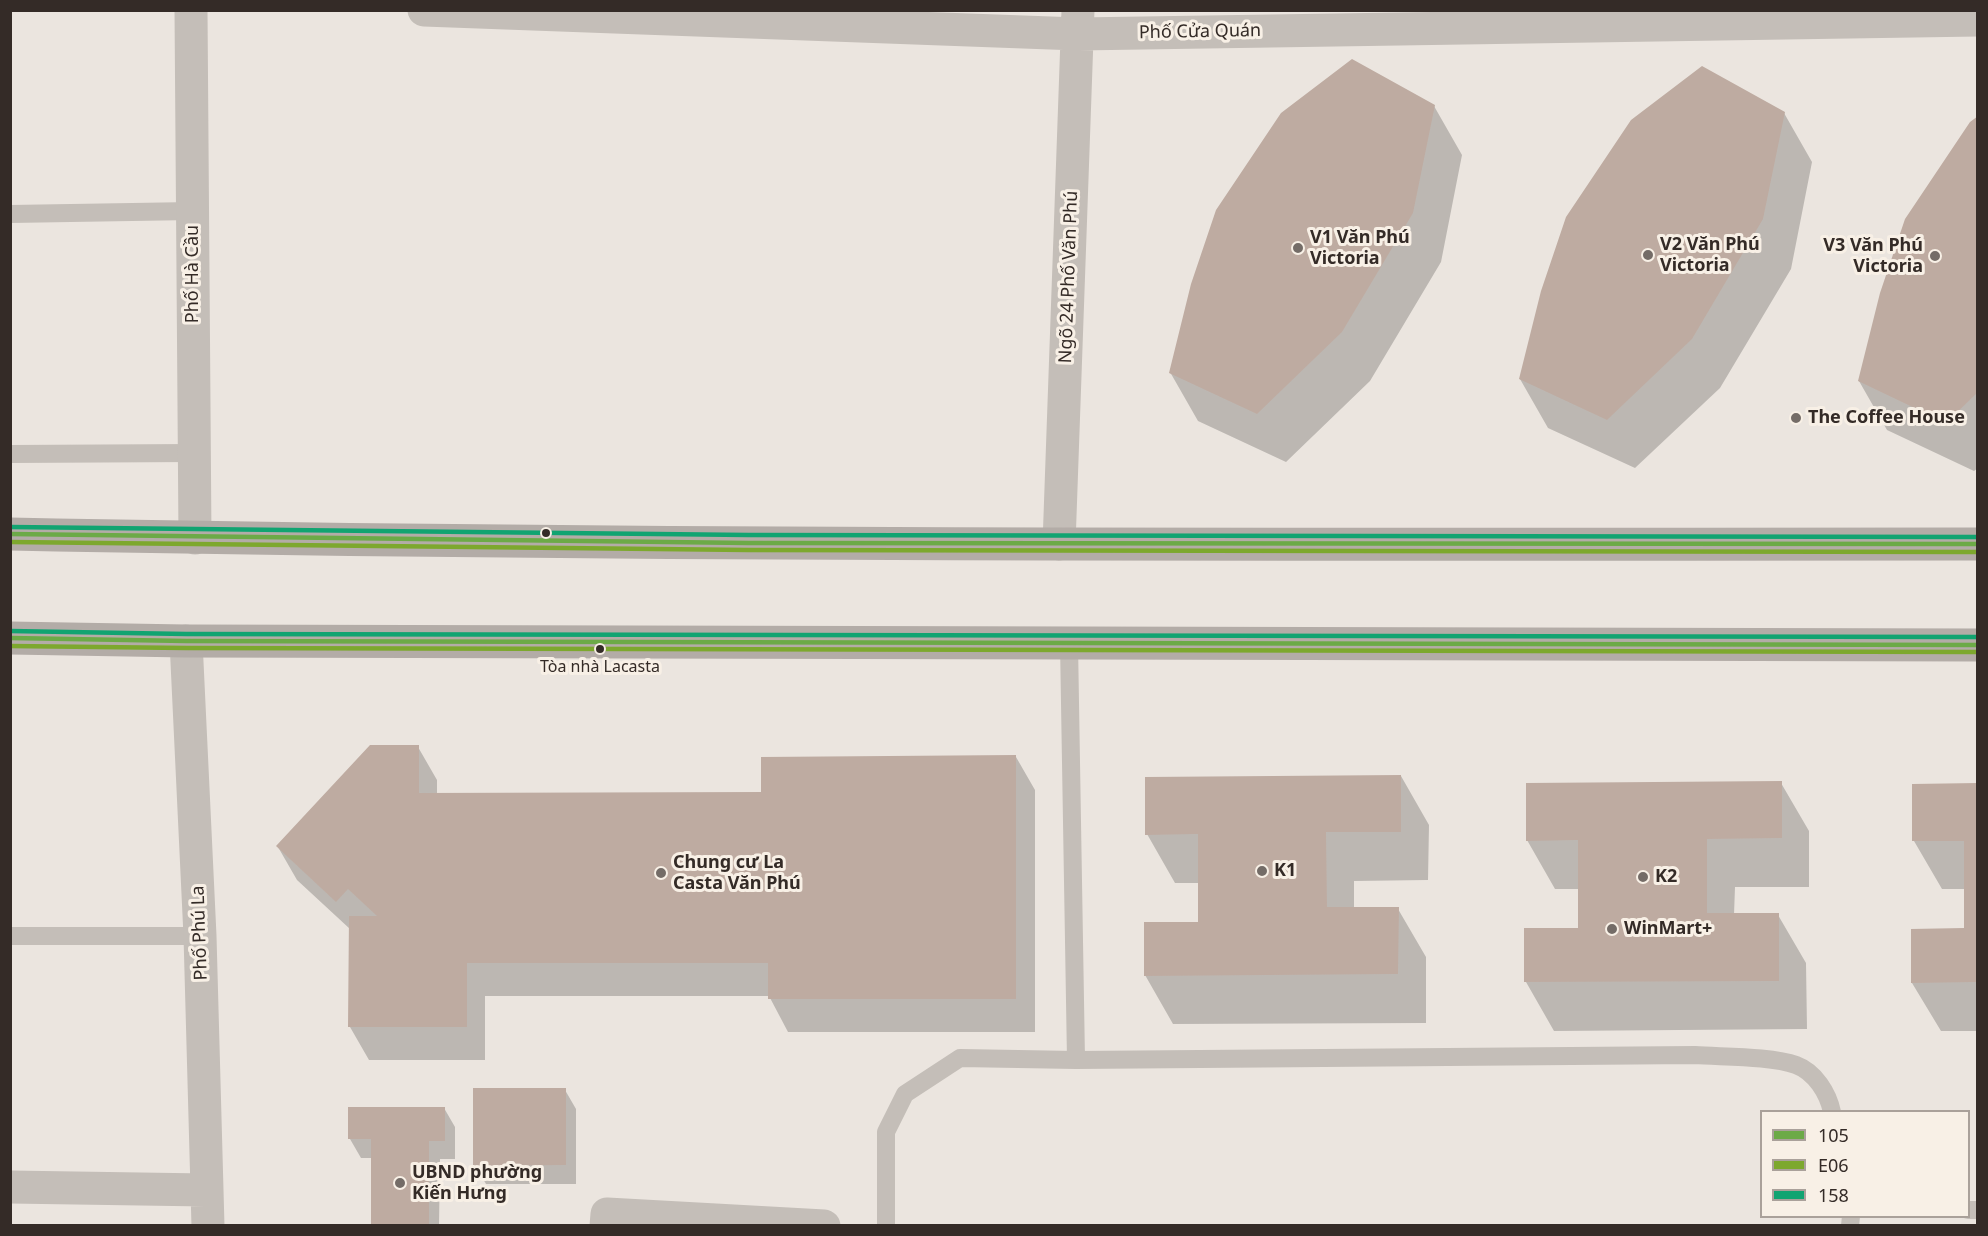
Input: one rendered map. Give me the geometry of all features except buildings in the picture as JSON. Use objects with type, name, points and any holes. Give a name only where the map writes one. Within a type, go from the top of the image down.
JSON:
[{"type":"main road","points":[[10,534],[195,538],[1059,544],[1977,544]]},
{"type":"main road","points":[[10,638],[186,641],[1977,645]]},
{"type":"street","name":"Phố Hà Cầu","points":[[191,10],[195,538]]},
{"type":"street","name":"Phố Cửa Quán","points":[[424,10],[1078,22],[1977,20]]},
{"type":"street","points":[[1973,10],[1977,14]]},
{"type":"street","name":"Ngõ 24 Phố Văn Phú","points":[[1059,544],[1078,22]]},
{"type":"street","name":"Phố Phú La","points":[[186,641],[200,936],[208,1226]]},
{"type":"street","points":[[10,1186],[206,1190]]},
{"type":"street","points":[[606,1226],[607,1214],[824,1226]]},
{"type":"lane","points":[[10,214],[193,211]]},
{"type":"lane","points":[[10,454],[195,453]]},
{"type":"lane","points":[[1069,643],[1076,1060]]},
{"type":"lane","points":[[10,936],[200,936]]},
{"type":"lane","points":[[886,1226],[886,1132],[905,1094],[960,1058],[1076,1060],[1695,1055],[1779,1061],[1797,1065],[1812,1076],[1829,1101],[1831,1110]]},
{"type":"transit line","name":"158","points":[[10,527],[748,535],[1978,537]]},
{"type":"transit line","name":"105","points":[[10,534],[748,543],[1978,544]]},
{"type":"transit line","name":"E06","points":[[10,542],[748,550],[1978,552]]},
{"type":"transit line","name":"158","points":[[10,631],[186,634],[1978,637]]},
{"type":"transit line","name":"105","points":[[10,638],[186,641],[1978,645]]},
{"type":"transit line","name":"E06","points":[[10,646],[1978,652]]},
{"type":"place","name":"V1 Văn Phú Victoria","points":[[1298,248]]},
{"type":"place","name":"V2 Văn Phú Victoria","points":[[1648,255]]},
{"type":"place","name":"V3 Văn Phú Victoria","points":[[1935,256]]},
{"type":"place","name":"The Coffee House","points":[[1796,418]]},
{"type":"place","name":"Tòa nhà Lacasta","points":[[600,649]]},
{"type":"place","name":"K1","points":[[1262,871]]},
{"type":"place","name":"Chung cư La Casta Văn Phú","points":[[661,873]]},
{"type":"place","name":"K2","points":[[1643,877]]},
{"type":"place","name":"WinMart+","points":[[1612,929]]},
{"type":"place","name":"UBND phường Kiến Hưng","points":[[400,1183]]}]
